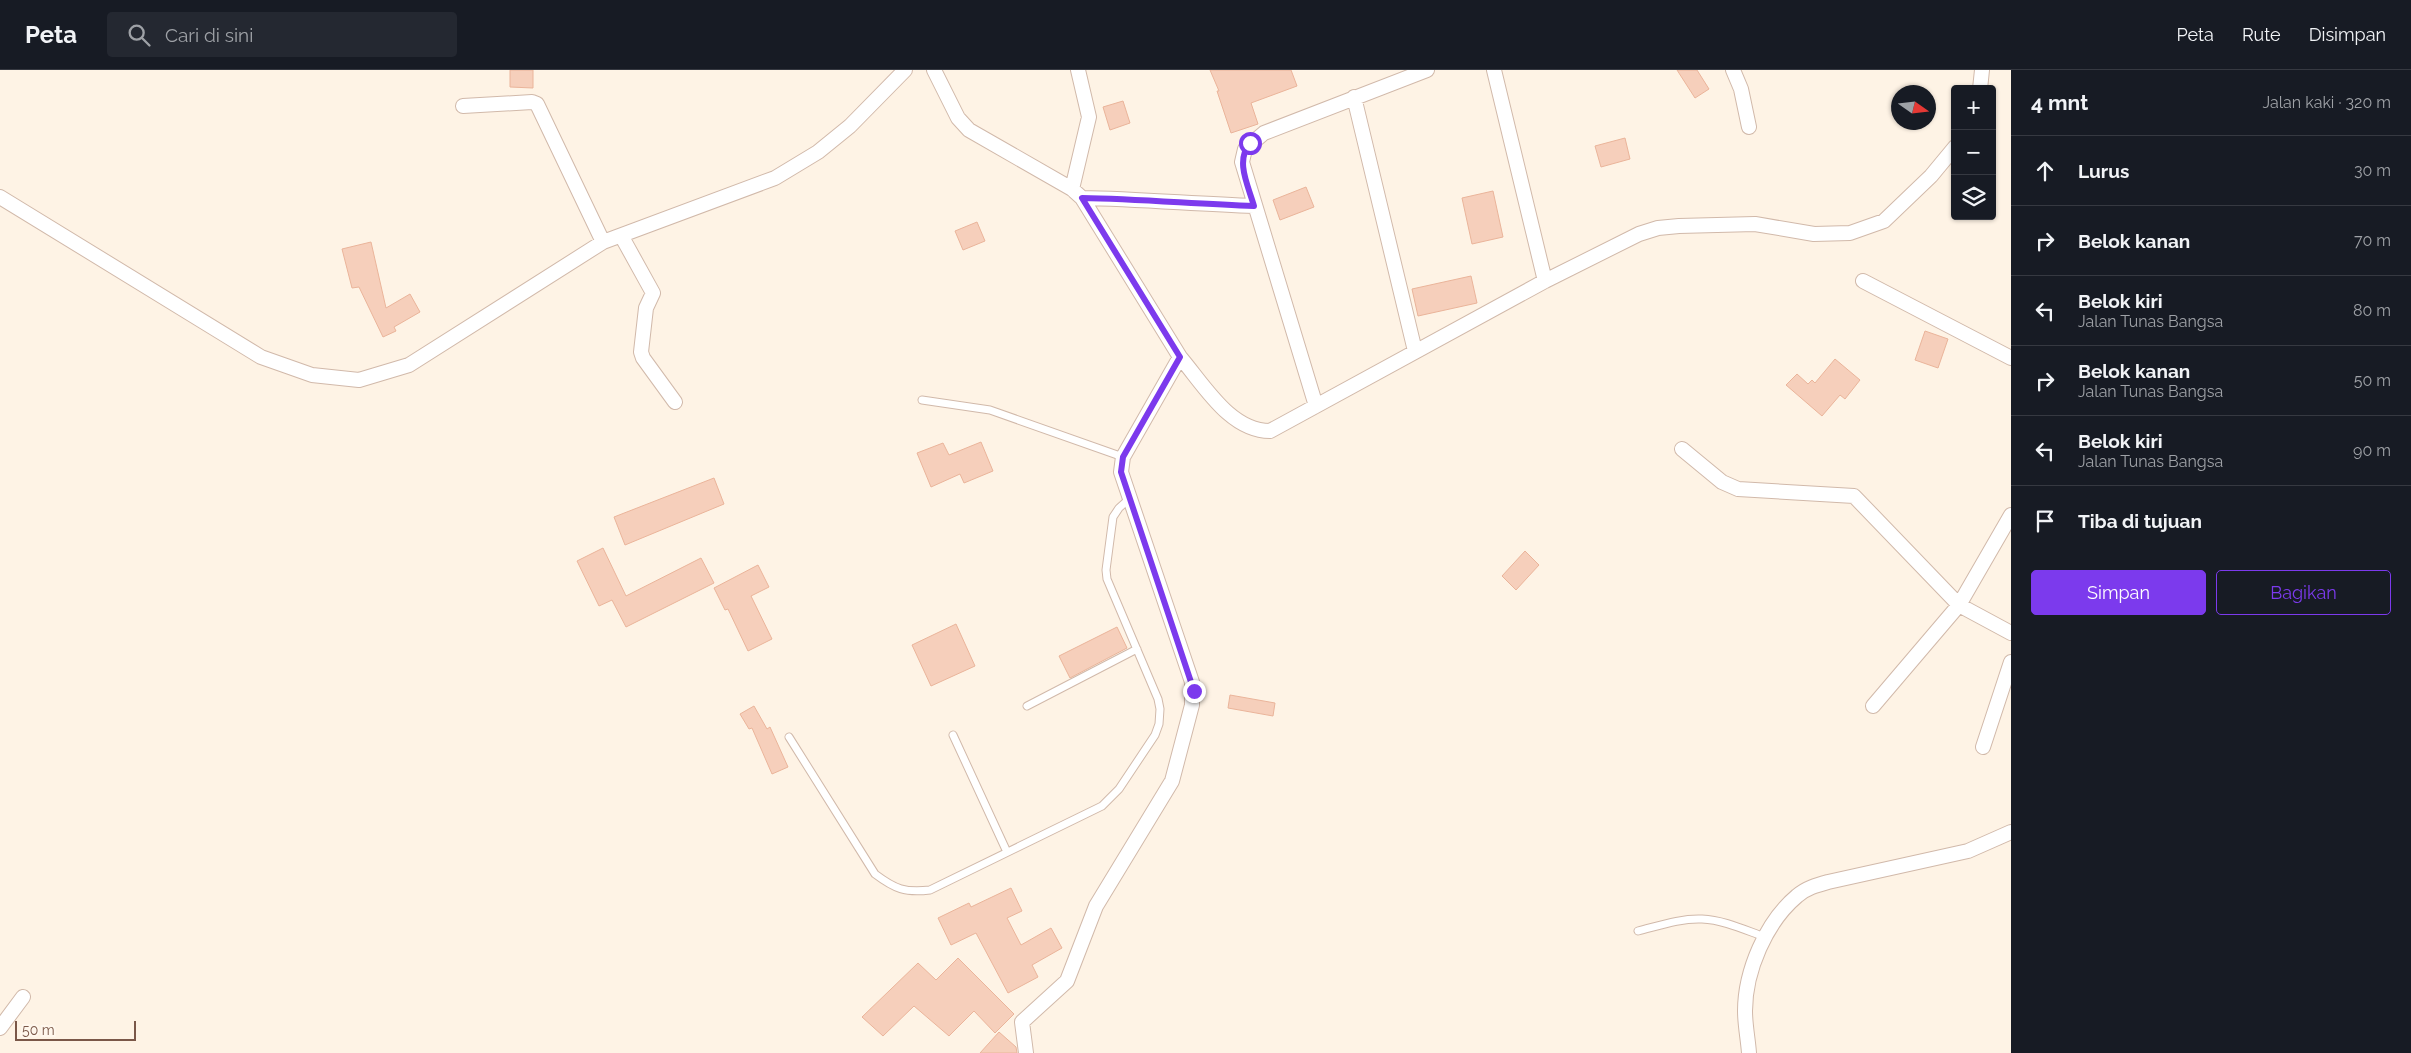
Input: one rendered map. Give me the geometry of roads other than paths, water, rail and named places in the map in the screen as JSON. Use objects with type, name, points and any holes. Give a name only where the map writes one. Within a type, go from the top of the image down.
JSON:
[{"type":"street","points":[[0,197],[261,357],[312,375],[359,380],[409,365],[603,242],[775,178],[818,152],[850,126],[905,70]]},
{"type":"street","points":[[934,70],[958,118],[969,130],[1077,194],[1254,206]]},
{"type":"street","points":[[1078,70],[1089,117],[1077,194],[1180,357],[1231,417],[1251,429],[1270,431],[1545,280],[1639,234],[1658,228],[1755,224],[1814,234],[1850,233],[1884,221],[1931,176],[1951,152]]},
{"type":"street","points":[[1316,406],[1254,206],[1242,162],[1245,149],[1264,133],[1427,70]]},
{"type":"street","points":[[1494,70],[1545,280]]},
{"type":"street","points":[[1734,70],[1741,89],[1749,127]]},
{"type":"street","points":[[1980,85],[1982,70]]},
{"type":"street","points":[[1354,97],[1415,351]]},
{"type":"street","points":[[463,106],[532,102],[537,104],[603,242]]},
{"type":"street","points":[[622,236],[653,293],[646,308],[641,352],[643,358],[675,402]]},
{"type":"street","points":[[1863,281],[2011,358]]},
{"type":"street","points":[[1026,1053],[1022,1022],[1067,981],[1096,906],[1172,781],[1192,705],[1192,682],[1121,472],[1123,457],[1180,357]]},
{"type":"street","points":[[1682,449],[1722,482],[1738,488],[1854,496],[1959,605],[2011,632]]},
{"type":"street","points":[[1873,706],[1959,605],[2011,515]]},
{"type":"street","points":[[1983,747],[2011,662]]},
{"type":"street","points":[[1749,1053],[1745,1010],[1747,990],[1759,951],[1785,908],[1798,895],[1813,886],[1968,851],[2011,832]]},
{"type":"street","points":[[0,1028],[23,997]]},
{"type":"lane","points":[[922,400],[990,410],[1123,457]]},
{"type":"lane","points":[[789,737],[876,874],[890,886],[911,892],[930,890],[1102,806],[1119,789],[1155,735],[1159,724],[1158,699],[1107,579],[1106,570],[1113,517],[1118,508],[1129,499]]},
{"type":"lane","points":[[1026,706],[1137,649]]},
{"type":"lane","points":[[953,735],[1007,852]]},
{"type":"lane","points":[[1638,931],[1686,920],[1702,919],[1723,922],[1766,938]]}]
